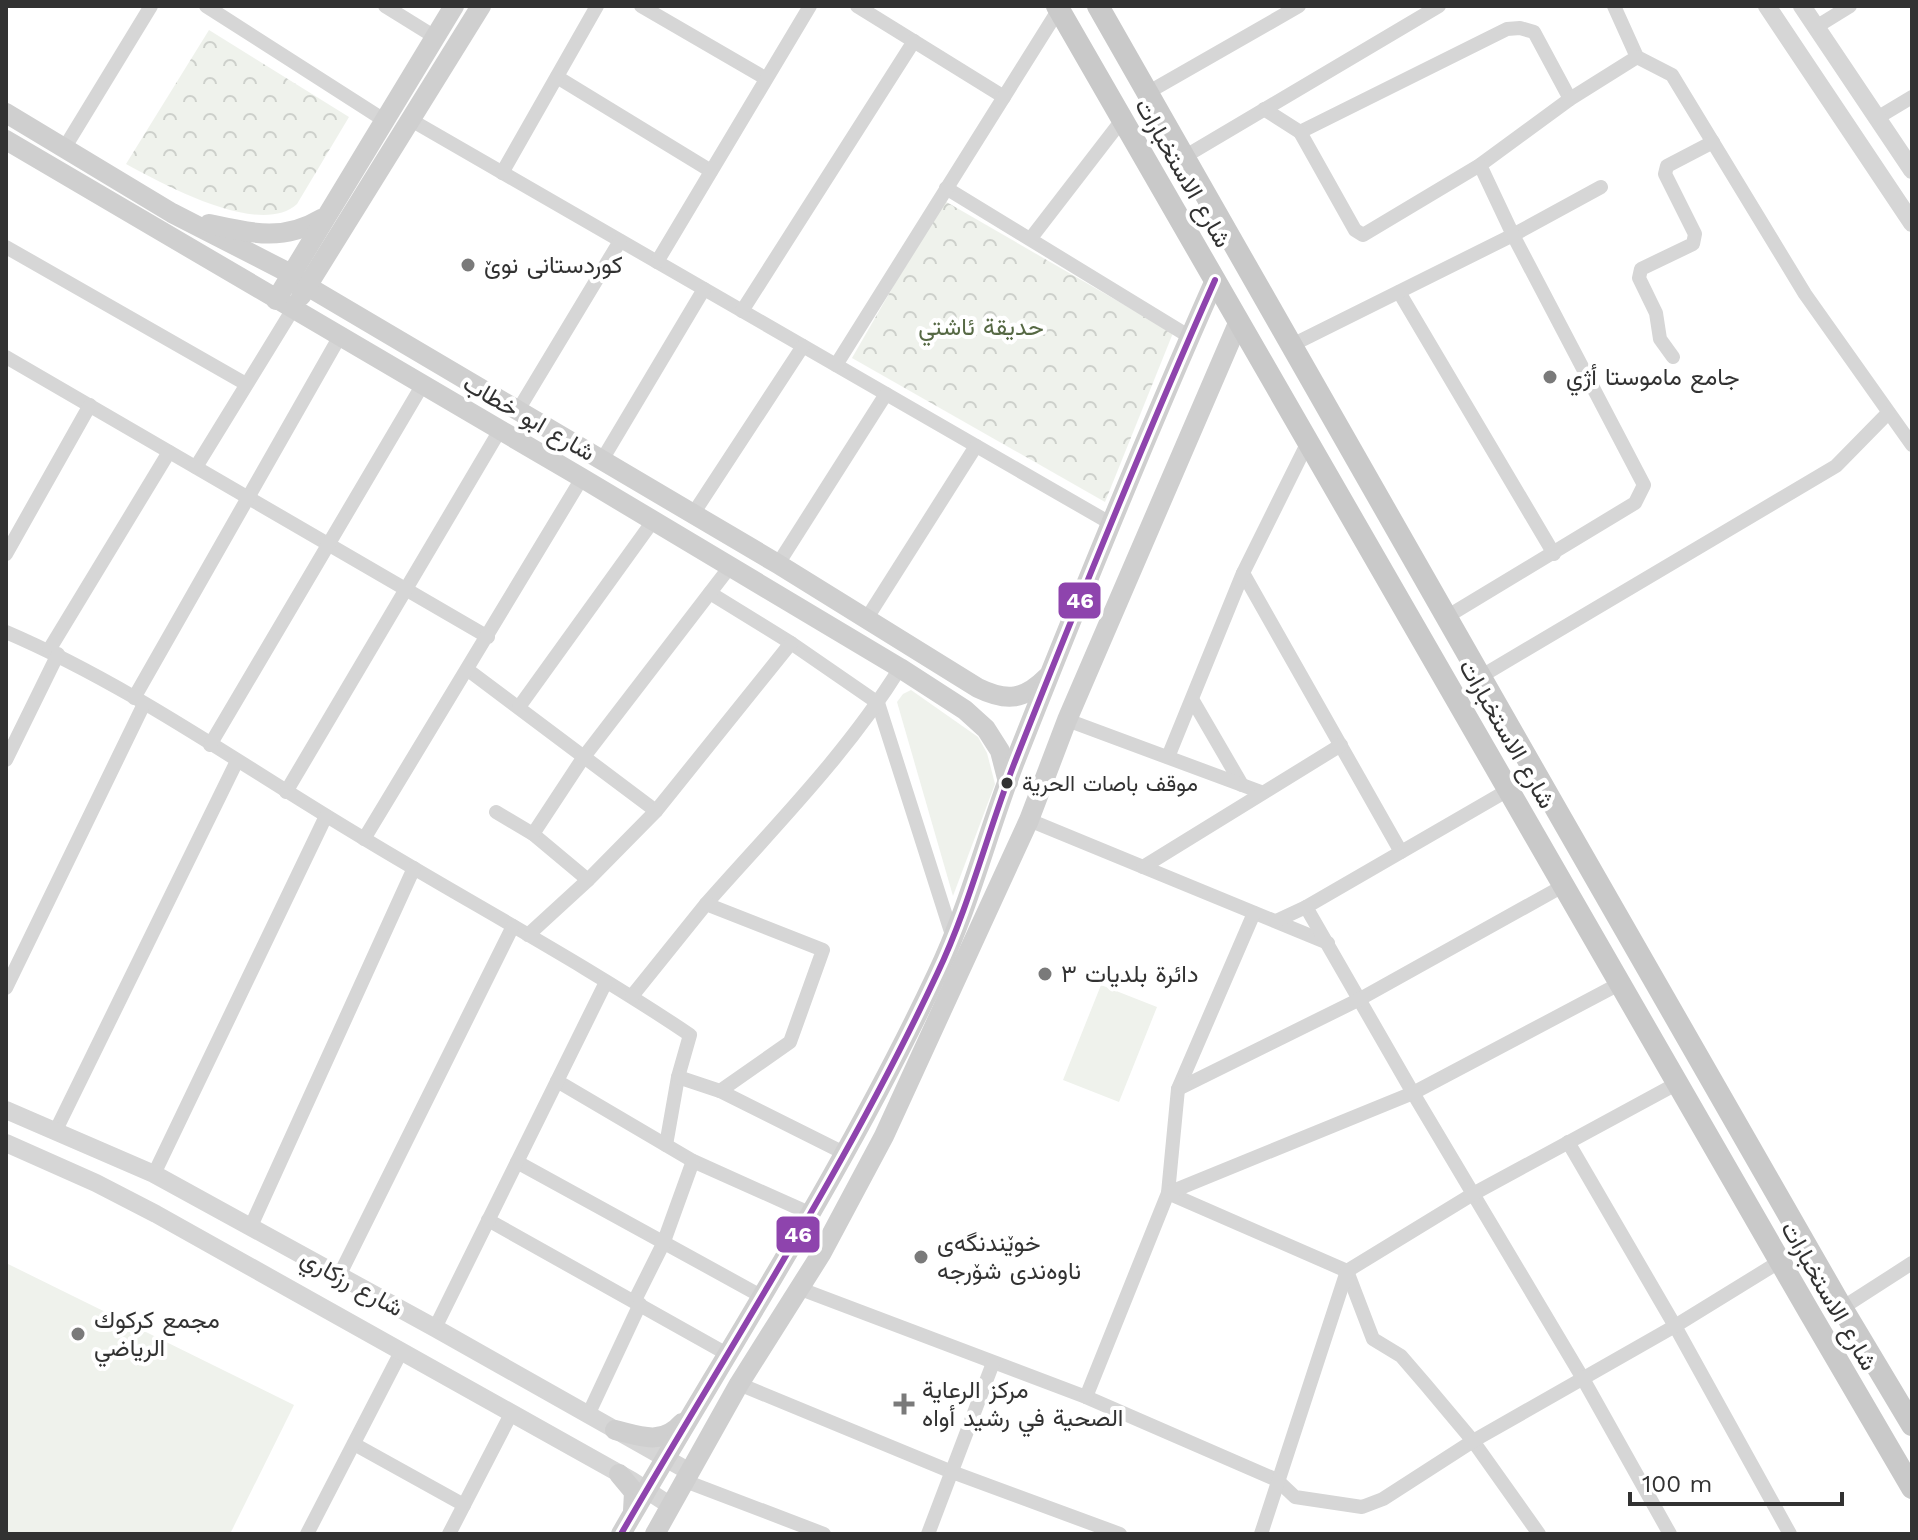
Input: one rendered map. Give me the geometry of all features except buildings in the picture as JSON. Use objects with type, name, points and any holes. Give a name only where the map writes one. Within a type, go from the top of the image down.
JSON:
[{"type":"main road","points":[[299,280],[324,217],[454,6]]},
{"type":"main road","points":[[284,304],[411,120],[481,6]]},
{"type":"main road","name":"شارع الاستخبارات","points":[[1058,8],[1510,789],[1676,1084],[1912,1488]]},
{"type":"main road","points":[[1075,36],[1102,12]]},
{"type":"main road","name":"شارع الاستخبارات","points":[[1102,12],[1480,677],[1912,1425]]},
{"type":"main road","name":"شارع ابو خطاب","points":[[6,113],[172,213],[299,280],[778,564],[978,688],[994,696],[1011,698],[1034,688],[1050,674]]},
{"type":"main road","name":"شارع ابو خطاب","points":[[6,140],[900,668],[965,710],[986,729],[995,741],[1008,782]]},
{"type":"main road","points":[[172,213],[223,227],[275,235],[301,231],[324,217]]},
{"type":"main road","points":[[627,1523],[844,1153],[903,1043],[953,938],[1008,782],[1110,523],[1215,280]]},
{"type":"main road","points":[[656,1533],[739,1384],[821,1254],[884,1136],[1029,820],[1067,720],[1239,321]]},
{"type":"main road","points":[[1394,593],[1422,575]]},
{"type":"main road","points":[[965,710],[978,688]]},
{"type":"main road","points":[[615,1430],[651,1439],[661,1438],[677,1429],[695,1408]]},
{"type":"main road","points":[[683,1428],[684,1441],[690,1446],[699,1446],[708,1439]]},
{"type":"main road","points":[[619,1474],[634,1492],[627,1523]]},
{"type":"main road","points":[[627,1523],[641,1510],[649,1510],[657,1519],[656,1533]]},
{"type":"street","points":[[65,147],[151,6]]},
{"type":"street","points":[[206,6],[384,120]]},
{"type":"street","points":[[385,6],[435,37]]},
{"type":"street","points":[[502,173],[597,6]]},
{"type":"street","points":[[641,6],[765,78]]},
{"type":"street","points":[[657,262],[810,6]]},
{"type":"street","points":[[858,6],[1004,97]]},
{"type":"street","points":[[1147,93],[1299,6]]},
{"type":"street","points":[[1184,157],[1439,6]]},
{"type":"street","points":[[1614,6],[1637,57],[1672,75],[1805,294],[1912,445]]},
{"type":"street","points":[[1767,6],[1912,223]]},
{"type":"street","points":[[1802,6],[1912,170]]},
{"type":"street","points":[[1816,27],[1850,6]]},
{"type":"street","points":[[836,365],[1058,8]]},
{"type":"street","points":[[1300,132],[1507,29],[1520,28],[1534,32],[1570,99]]},
{"type":"street","points":[[742,311],[914,41]]},
{"type":"street","points":[[1264,109],[1300,132],[1355,230],[1363,235],[1480,165],[1570,99],[1637,57]]},
{"type":"street","points":[[557,77],[711,171]]},
{"type":"street","points":[[1877,118],[1912,97]]},
{"type":"street","points":[[411,120],[1110,523]]},
{"type":"street","points":[[1031,238],[1122,120]]},
{"type":"street","points":[[1673,357],[1660,339],[1656,313],[1639,278],[1641,269],[1693,244],[1695,234],[1665,174],[1667,166],[1713,142]]},
{"type":"street","points":[[1448,616],[1635,503],[1644,485],[1513,235],[1480,165]]},
{"type":"street","points":[[1292,345],[1513,235],[1601,187]]},
{"type":"street","points":[[946,188],[1190,337]]},
{"type":"street","points":[[517,412],[620,241]]},
{"type":"street","points":[[6,247],[246,384]]},
{"type":"street","points":[[602,460],[704,289]]},
{"type":"street","points":[[1399,292],[1554,554]]},
{"type":"street","points":[[196,467],[246,384],[284,304]]},
{"type":"street","points":[[6,988],[139,701],[246,496],[340,336]]},
{"type":"street","points":[[693,514],[803,346]]},
{"type":"street","points":[[6,357],[488,637]]},
{"type":"street","points":[[210,745],[423,384]]},
{"type":"street","points":[[778,564],[886,394]]},
{"type":"street","points":[[6,554],[90,405]]},
{"type":"street","points":[[1480,677],[1836,466],[1888,413]]},
{"type":"street","points":[[286,792],[500,430]]},
{"type":"street","points":[[1168,757],[1243,573],[1308,442]]},
{"type":"street","points":[[867,618],[976,446]]},
{"type":"street","points":[[6,760],[53,652],[169,452]]},
{"type":"street","points":[[364,839],[582,478]]},
{"type":"street","points":[[519,707],[653,521]]},
{"type":"street","points":[[533,834],[583,758],[729,568]]},
{"type":"street","points":[[1243,573],[1401,852]]},
{"type":"street","points":[[710,593],[791,643],[878,703],[953,938]]},
{"type":"street","points":[[6,632],[53,652],[139,701],[364,839],[632,996],[690,1035],[678,1077],[666,1145]]},
{"type":"street","points":[[528,935],[656,811],[791,643]]},
{"type":"street","points":[[632,996],[706,904],[843,749],[900,668]]},
{"type":"street","points":[[468,670],[656,811]]},
{"type":"street","points":[[1192,699],[1242,785]]},
{"type":"street","points":[[1067,720],[1261,792]]},
{"type":"street","points":[[1143,867],[1341,745]]},
{"type":"street","points":[[56,1130],[237,761]]},
{"type":"street","points":[[1276,921],[1306,907],[1510,789]]},
{"type":"street","points":[[496,812],[533,834],[588,880]]},
{"type":"street","points":[[154,1174],[326,816]]},
{"type":"street","points":[[1029,820],[1328,943]]},
{"type":"street","points":[[251,1226],[414,868]]},
{"type":"street","points":[[1178,1089],[1360,999],[1563,886]]},
{"type":"street","points":[[706,904],[823,950],[790,1042],[720,1091]]},
{"type":"street","points":[[1306,907],[1582,1377],[1670,1534]]},
{"type":"street","points":[[1086,1397],[1168,1193],[1178,1089],[1254,913]]},
{"type":"street","points":[[339,1276],[513,926]]},
{"type":"street","points":[[435,1328],[606,982]]},
{"type":"street","points":[[1168,1193],[1413,1093],[1619,984]]},
{"type":"street","points":[[678,1077],[720,1091],[844,1153]]},
{"type":"street","points":[[557,1081],[693,1161],[809,1213]]},
{"type":"street","points":[[1261,1534],[1347,1271],[1473,1194],[1676,1084]]},
{"type":"street","name":"شارع رزكاري","points":[[6,1110],[154,1174],[251,1226],[665,1458],[688,1476]]},
{"type":"street","points":[[1568,1142],[1675,1326],[1790,1534]]},
{"type":"street","name":"شارع رزكاري","points":[[6,1143],[96,1183],[619,1474],[671,1506]]},
{"type":"street","points":[[96,1183],[111,1154]]},
{"type":"street","points":[[588,1415],[663,1244],[693,1161]]},
{"type":"street","points":[[517,1162],[761,1296]]},
{"type":"street","points":[[1168,1193],[1347,1271],[1373,1339],[1401,1356],[1473,1441],[1539,1534]]},
{"type":"street","points":[[488,1220],[727,1354]]},
{"type":"street","points":[[798,1288],[1086,1397],[1277,1480],[1295,1497],[1362,1507],[1383,1499],[1473,1441],[1675,1326],[1779,1262]]},
{"type":"street","points":[[1842,1308],[1912,1263]]},
{"type":"street","points":[[307,1534],[401,1352]]},
{"type":"street","points":[[928,1534],[993,1363]]},
{"type":"street","points":[[739,1384],[952,1472],[1120,1534]]},
{"type":"street","points":[[449,1534],[511,1414]]},
{"type":"street","points":[[354,1444],[464,1505]]},
{"type":"street","points":[[688,1476],[824,1534]]},
{"type":"green space","points":[[209,30],[349,117],[297,204],[281,213],[260,215],[236,212],[187,194],[126,164]]},
{"type":"green space","name":"حديقة ئاشتي","points":[[943,200],[1173,333],[1105,502],[852,358]]},
{"type":"green space","points":[[911,690],[978,737],[987,753],[995,784],[953,896],[897,702]]},
{"type":"green space","points":[[1101,985],[1157,1007],[1119,1102],[1063,1080]]},
{"type":"green space","name":"مجمع كركوك الرياضي","points":[[6,1263],[294,1405],[230,1534],[6,1534]]},
{"type":"transit line","name":"46","points":[[621,1534],[825,1188],[937,974],[959,923],[1014,764],[1062,643],[1215,280]]},
{"type":"place","name":"کوردستانی نوێ","points":[[468,265]]},
{"type":"place","name":"جامع ماموستا أژي","points":[[1550,377]]},
{"type":"place","name":"موقف باصات الحریة","points":[[1007,783]]},
{"type":"place","name":"دائرة بلديات ٣","points":[[1045,974]]},
{"type":"place","name":"خوێندنگەی ناوەندی شۆرجە","points":[[921,1257]]},
{"type":"place","name":"مجمع كركوك الرياضي","points":[[78,1334]]},
{"type":"place","name":"مركز الرعاية الصحية في رشيد أواه","points":[[904,1404]]}]
